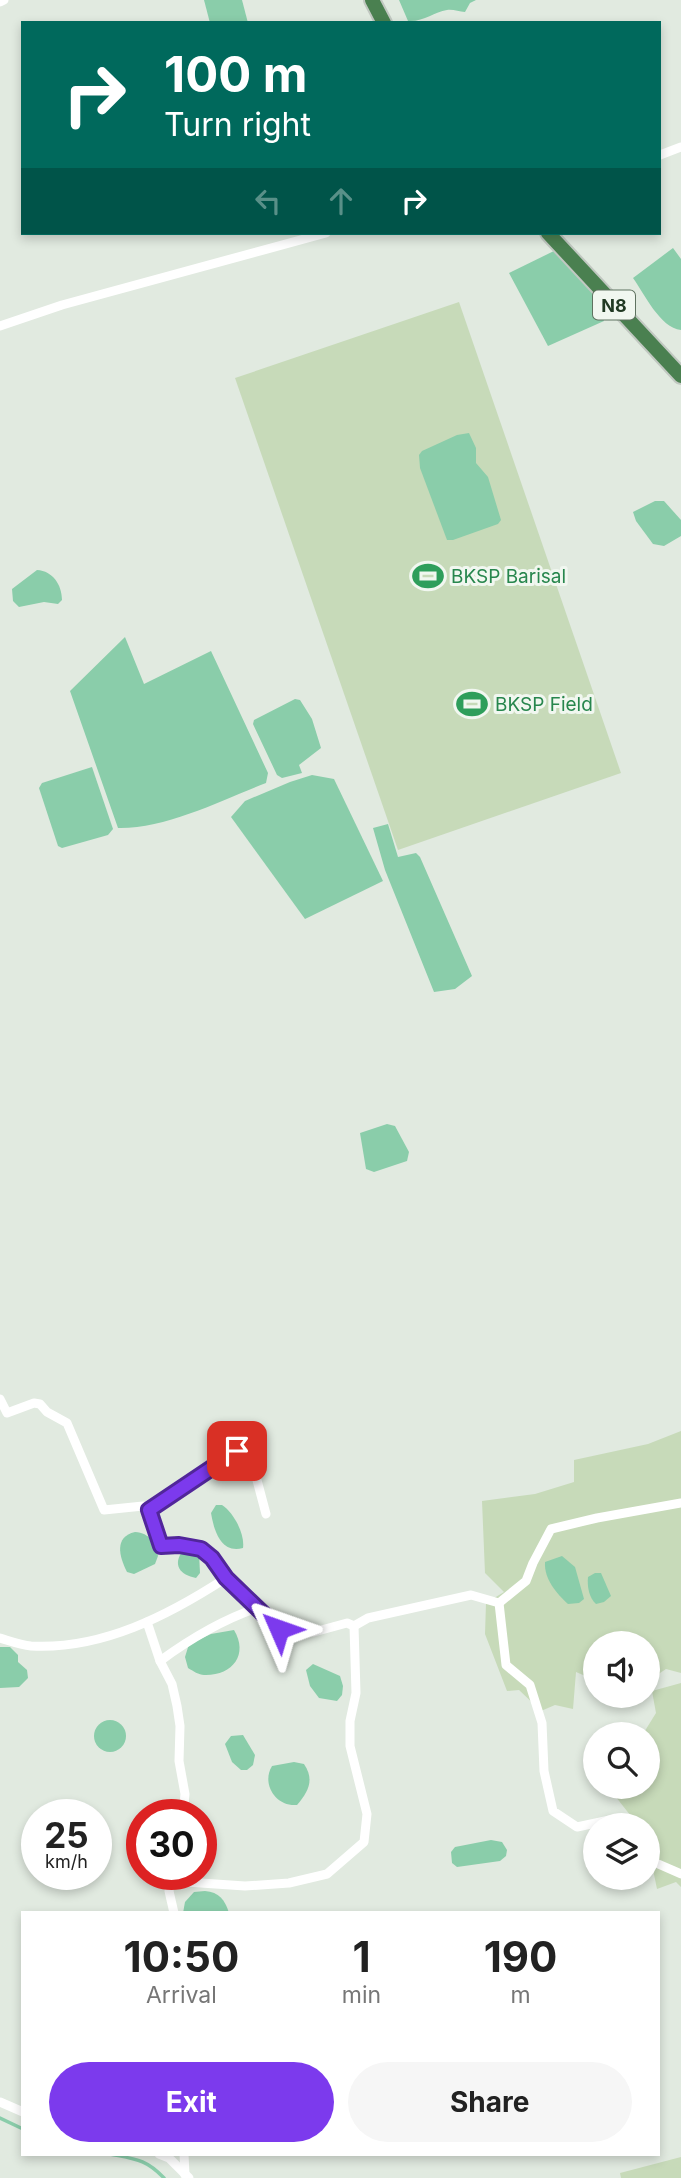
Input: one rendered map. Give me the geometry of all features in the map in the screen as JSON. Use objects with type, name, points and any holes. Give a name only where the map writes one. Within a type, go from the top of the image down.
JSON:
[{"type":"highway","points":[[372,0],[383,21]]},
{"type":"highway","name":"N8","points":[[550,235],[681,376]]},
{"type":"street","points":[[661,155],[681,147]]},
{"type":"street","points":[[0,326],[62,305],[319,235]]},
{"type":"street","points":[[0,1399],[7,1413],[34,1403],[40,1404],[47,1412],[67,1423],[104,1510],[144,1506],[149,1510],[161,1546],[179,1545],[201,1549],[212,1558],[226,1578],[279,1629],[314,1632],[347,1623],[354,1626]]},
{"type":"street","points":[[149,1510],[237,1451],[246,1452],[251,1461],[266,1514]]},
{"type":"street","points":[[499,1603],[526,1581],[551,1530],[597,1518],[681,1503]]},
{"type":"street","points":[[0,1638],[30,1646],[77,1643],[109,1636],[147,1622],[226,1578]]},
{"type":"street","points":[[354,1626],[368,1618],[471,1595],[499,1603]]},
{"type":"street","points":[[499,1603],[506,1665],[530,1685],[542,1723],[544,1771],[554,1811],[577,1827],[583,1826]]},
{"type":"street","points":[[160,1661],[198,1635],[238,1614],[257,1608]]},
{"type":"street","points":[[147,1622],[160,1661],[172,1684],[180,1726],[179,1760],[186,1799]]},
{"type":"street","points":[[217,1883],[245,1886],[289,1883],[327,1874],[364,1842],[367,1814],[350,1746],[350,1721],[356,1693],[354,1626]]},
{"type":"street","points":[[660,1865],[681,1874]]},
{"type":"street","points":[[169,1890],[174,1911]]},
{"type":"street","points":[[0,2102],[21,2111]]},
{"type":"street","points":[[164,2156],[187,2176]]},
{"type":"street","points":[[184,2156],[187,2176]]},
{"type":"shaded area","points":[[204,0],[242,0],[247,21],[209,21]]},
{"type":"shaded area","points":[[399,0],[476,0],[470,3],[465,12],[447,10],[408,21]]},
{"type":"shaded area","points":[[673,248],[681,259],[681,330],[673,328],[659,317],[633,278]]},
{"type":"shaded area","points":[[558,249],[581,266],[604,321],[548,346],[509,273]]},
{"type":"shaded area","name":"BKSP Barisal","points":[[459,302],[621,773],[398,850],[235,378]]},
{"type":"shaded area","points":[[469,433],[476,448],[476,463],[488,477],[501,520],[498,524],[447,540],[420,468],[419,455],[422,451],[457,435]]},
{"type":"shaded area","points":[[655,501],[664,501],[681,520],[681,536],[664,546],[653,544],[636,521],[633,512]]},
{"type":"shaded area","points":[[37,570],[48,573],[56,580],[62,600],[58,604],[44,602],[19,607],[13,601],[12,589]]},
{"type":"shaded area","points":[[125,637],[144,684],[211,651],[268,773],[266,783],[174,819],[118,828],[70,691]]},
{"type":"shaded area","points":[[295,699],[300,700],[312,719],[321,748],[299,765],[302,773],[282,778],[277,775],[253,724],[254,720]]},
{"type":"shaded area","points":[[92,767],[113,829],[108,835],[62,848],[58,846],[39,788],[42,783]]},
{"type":"shaded area","points":[[312,775],[334,779],[383,881],[305,919],[231,817],[245,801]]},
{"type":"shaded area","points":[[388,824],[398,857],[416,853],[420,857],[472,976],[455,989],[434,992],[385,870],[373,828]]},
{"type":"shaded area","points":[[387,1124],[395,1126],[409,1152],[407,1161],[374,1172],[366,1169],[360,1133]]},
{"type":"shaded area","points":[[681,1431],[681,1673],[666,1669],[660,1673],[660,1631],[583,1631],[583,1675],[576,1672],[573,1709],[555,1705],[541,1711],[519,1690],[507,1691],[485,1634],[486,1603],[504,1592],[485,1573],[482,1501],[535,1494],[574,1482],[574,1460],[648,1444]]},
{"type":"shaded area","points":[[216,1505],[222,1505],[234,1518],[242,1536],[243,1548],[229,1548],[220,1540],[211,1513]]},
{"type":"shaded area","points":[[135,1532],[144,1534],[151,1540],[158,1556],[155,1564],[134,1574],[127,1572],[120,1548],[124,1538]]},
{"type":"shaded area","points":[[183,1550],[199,1553],[200,1573],[196,1578],[179,1568],[178,1560]]},
{"type":"shaded area","points":[[562,1556],[575,1567],[584,1599],[579,1603],[568,1604],[555,1590],[546,1574],[545,1562]]},
{"type":"shaded area","points":[[601,1573],[611,1596],[596,1604],[590,1595],[588,1584],[588,1577]]},
{"type":"shaded area","points":[[234,1630],[240,1648],[230,1668],[204,1675],[188,1668],[185,1657],[189,1644],[211,1634]]},
{"type":"shaded area","points":[[0,1647],[10,1647],[18,1655],[18,1662],[27,1670],[28,1678],[19,1687],[0,1688]]},
{"type":"shaded area","points":[[313,1664],[340,1676],[342,1695],[337,1701],[319,1698],[310,1686],[306,1670]]},
{"type":"shaded area","points":[[681,1683],[681,1887],[676,1882],[660,1888],[660,1813],[629,1813],[617,1799],[660,1799],[660,1722],[650,1722],[656,1713],[655,1708],[660,1708],[660,1689]]},
{"type":"shaded area","points":[[110,1720],[121,1725],[126,1736],[121,1747],[110,1752],[99,1747],[94,1736],[99,1725]]},
{"type":"shaded area","points":[[243,1735],[255,1755],[253,1765],[247,1770],[241,1770],[232,1762],[225,1744],[231,1736]]},
{"type":"shaded area","points":[[294,1762],[304,1764],[310,1781],[307,1791],[297,1805],[289,1805],[272,1793],[268,1780],[272,1766]]},
{"type":"shaded area","points":[[491,1840],[502,1842],[507,1850],[506,1856],[500,1861],[457,1867],[452,1863],[451,1852],[455,1847]]},
{"type":"shaded area","points":[[194,1892],[214,1893],[226,1904],[228,1911],[183,1911],[185,1902]]},
{"type":"shaded area","points":[[681,2157],[681,2178],[621,2178],[620,2173]]},
{"type":"waterway","points":[[0,2118],[21,2128]]},
{"type":"waterway","points":[[119,2156],[146,2163],[164,2178]]},
{"type":"place","name":"BKSP Barisal","points":[[428,576]]},
{"type":"place","name":"BKSP Field","points":[[472,704]]},
{"type":"route","points":[[237,1451],[149,1510],[161,1546],[179,1545],[201,1549],[212,1558],[226,1578],[279,1629]]}]
